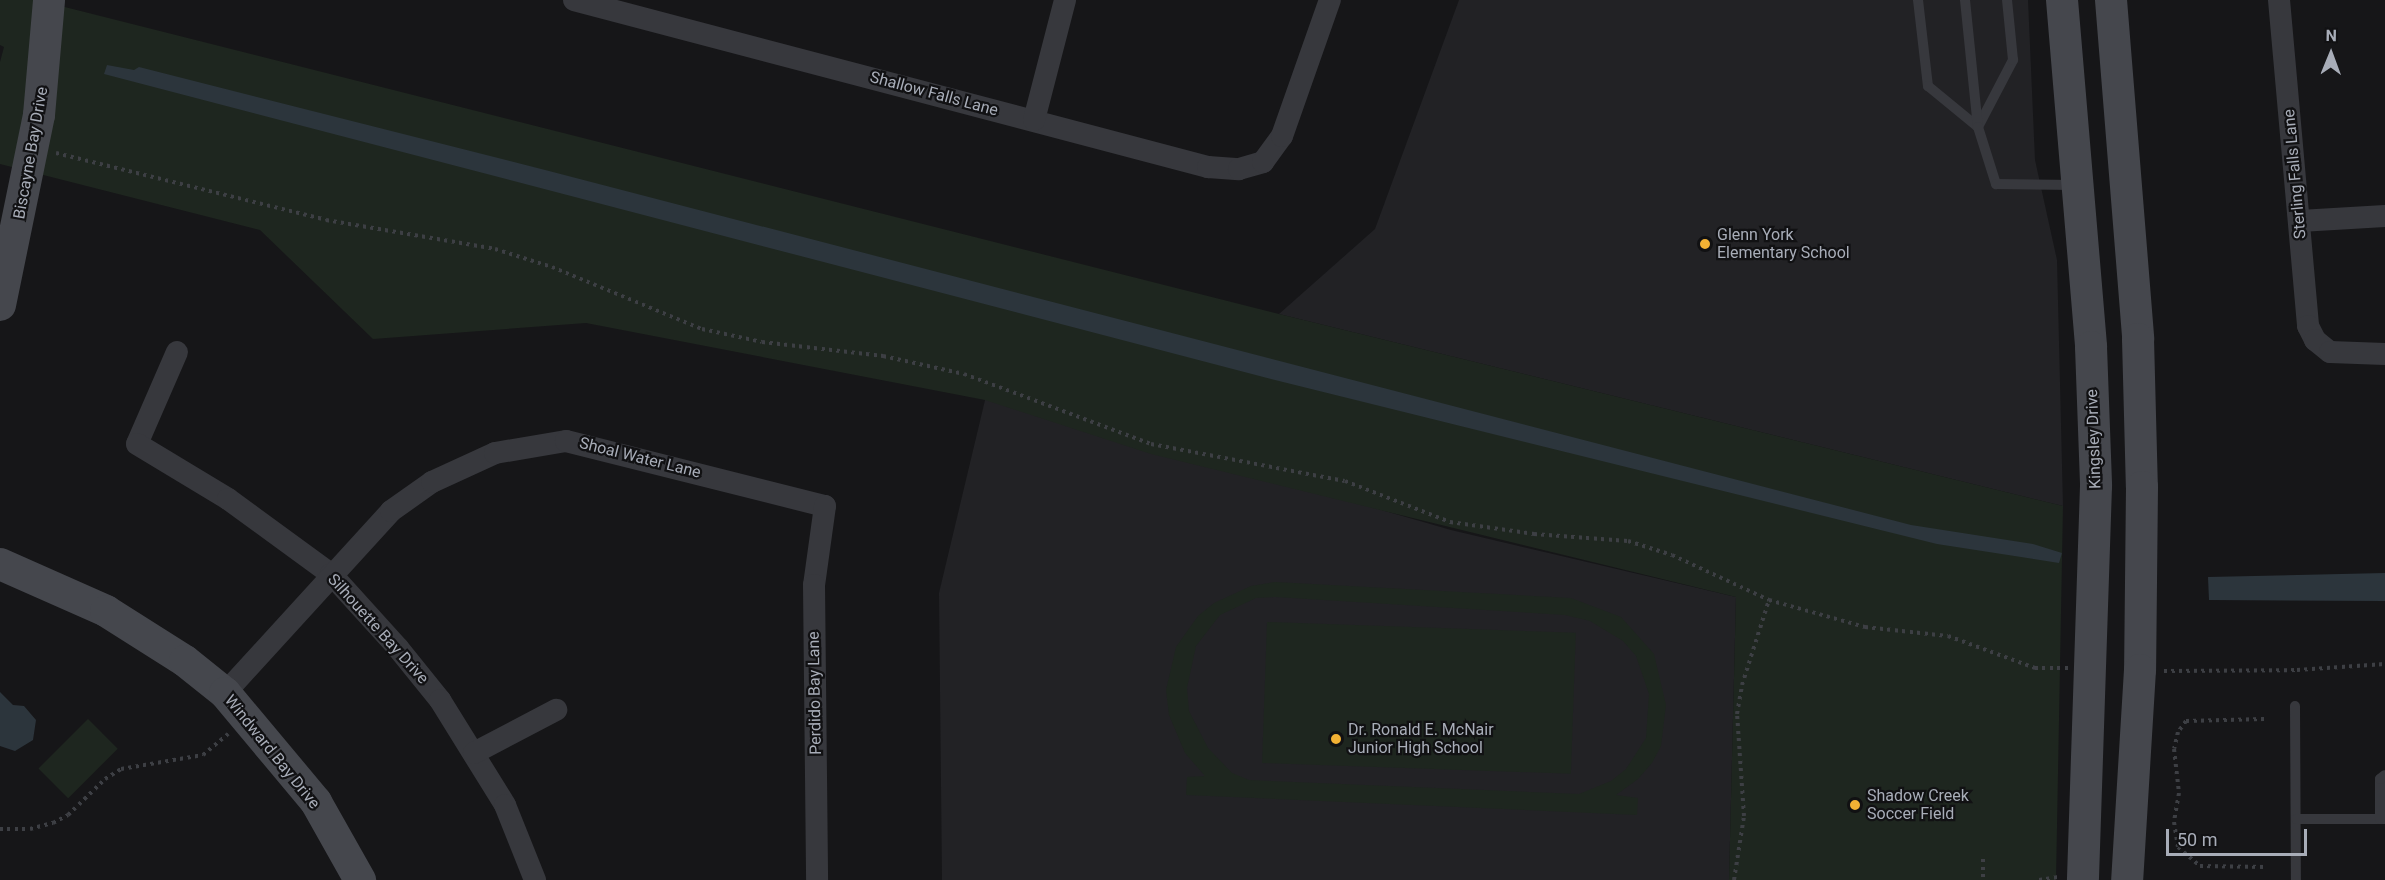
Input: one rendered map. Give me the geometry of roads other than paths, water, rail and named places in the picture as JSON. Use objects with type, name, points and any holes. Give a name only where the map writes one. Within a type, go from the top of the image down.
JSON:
[{"type":"main road","name":"Biscayne Bay Drive","points":[[0,305],[39,115],[49,0]]},
{"type":"main road","name":"Kingsley Drive","points":[[2062,0],[2079,185],[2096,486],[2072,879]]},
{"type":"main road","points":[[2111,0],[2138,339],[2142,487],[2140,670],[2127,880]]},
{"type":"main road","points":[[2079,185],[2127,181]]},
{"type":"main road","points":[[2096,486],[2142,487]]},
{"type":"main road","name":"Windward Bay Drive","points":[[0,564],[114,615],[185,661],[225,693],[247,716],[316,802],[360,880]]},
{"type":"street","name":"Shallow Falls Lane","points":[[574,0],[1208,167],[1239,169],[1263,162],[1282,136],[1330,0]]},
{"type":"street","points":[[1034,120],[1065,0]]},
{"type":"street","name":"Sterling Falls Lane","points":[[2279,0],[2300,221],[2306,318],[2319,345],[2344,355],[2385,354]]},
{"type":"street","points":[[2300,221],[2385,216]]},
{"type":"street","name":"Silhouette Bay Drive","points":[[177,352],[137,444],[228,499],[331,574],[426,682],[474,753],[505,805],[536,880]]},
{"type":"street","name":"Shoal Water Lane","points":[[225,693],[331,574],[391,512],[432,482],[495,453],[566,441],[825,506]]},
{"type":"street","name":"Perdido Bay Lane","points":[[817,880],[814,585],[825,506]]},
{"type":"street","points":[[474,753],[556,710]]},
{"type":"lane","points":[[1918,0],[1928,86],[1978,127]]},
{"type":"lane","points":[[1965,0],[1978,127],[1996,184],[2079,185]]},
{"type":"lane","points":[[1978,127],[2013,60],[2007,0]]},
{"type":"lane","points":[[2295,706],[2296,880]]},
{"type":"lane","points":[[2296,819],[2382,819],[2380,779],[2385,775]]},
{"type":"place","name":"Glenn York Elementary School","points":[[1705,244]]},
{"type":"place","name":"Dr. Ronald E. McNair Junior High School","points":[[1336,739]]},
{"type":"place","name":"Shadow Creek Soccer Field","points":[[1855,805]]}]
